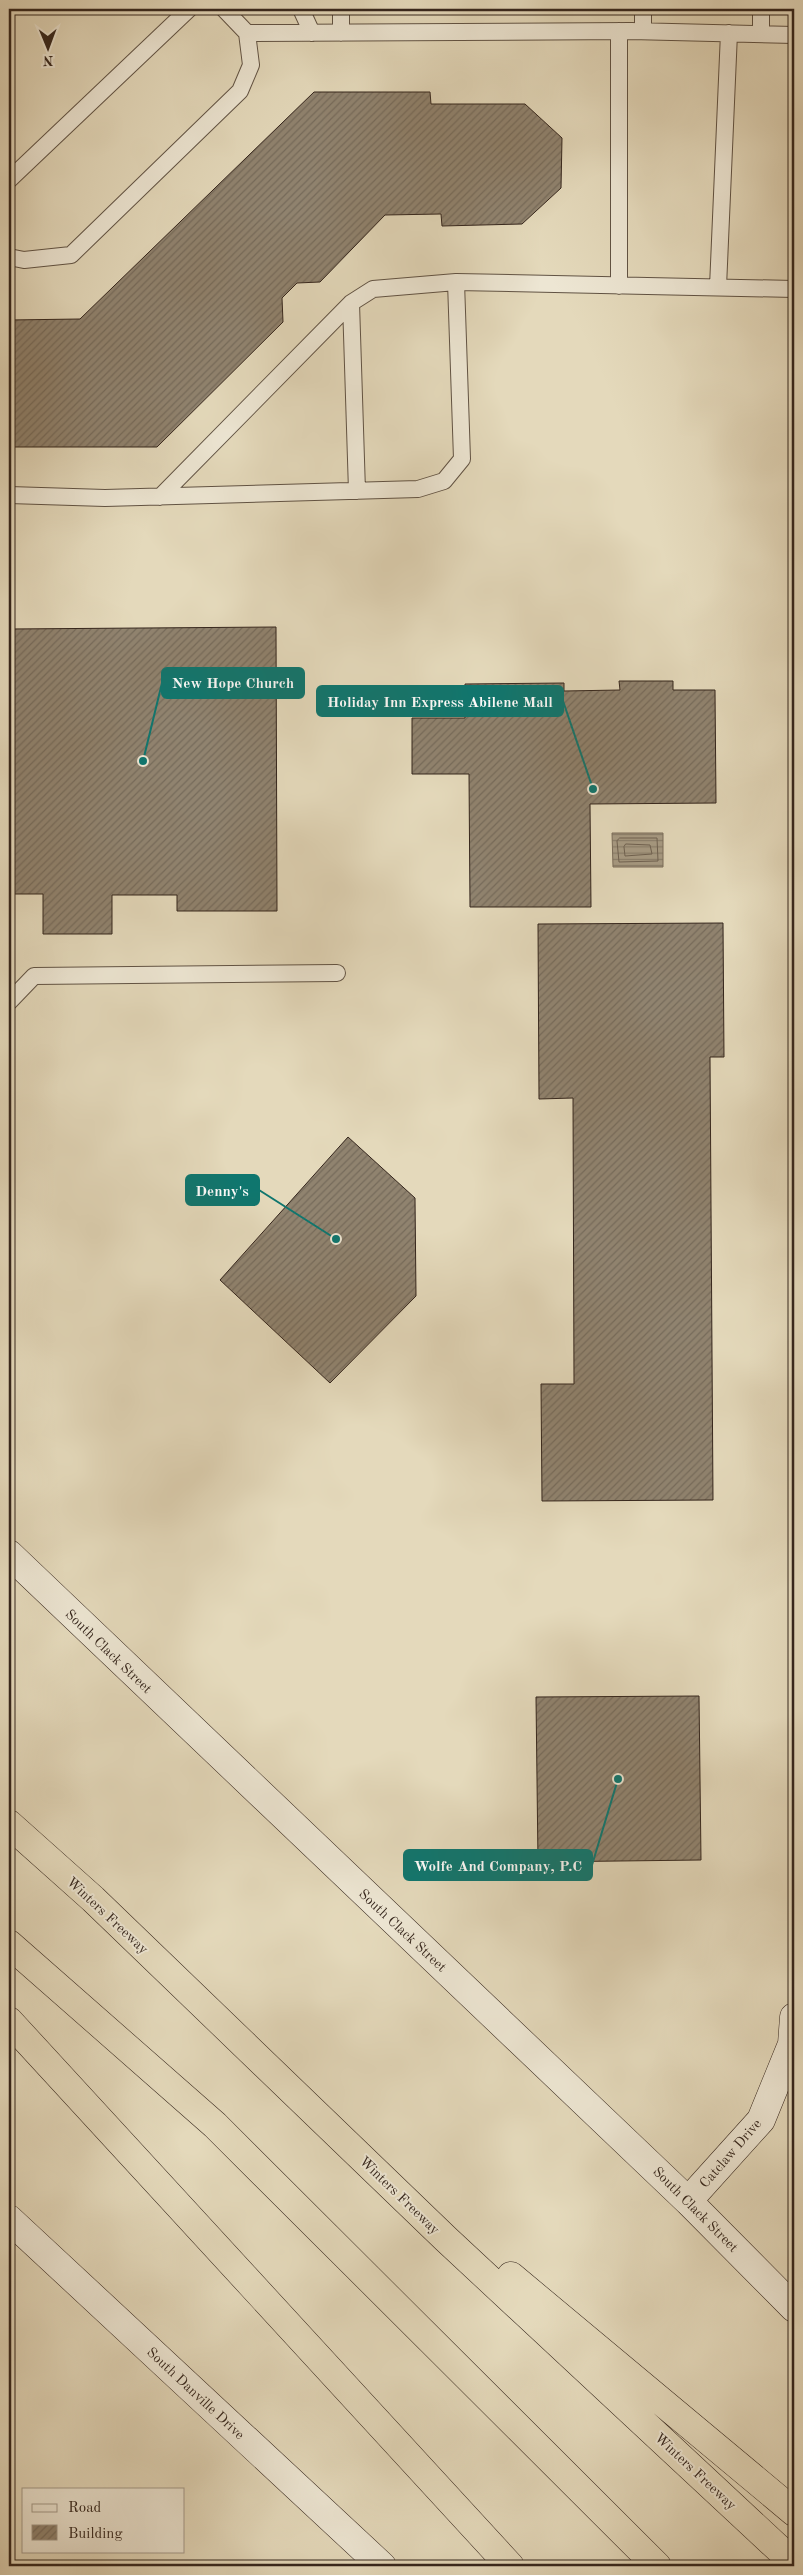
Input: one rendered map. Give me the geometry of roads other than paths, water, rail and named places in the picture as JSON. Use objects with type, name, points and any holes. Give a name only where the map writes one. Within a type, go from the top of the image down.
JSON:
[{"type":"highway","name":"Winters Freeway","points":[[9,1824],[93,1899],[446,2239],[794,2563]]},
{"type":"highway","points":[[9,1944],[215,2125],[657,2566]]},
{"type":"highway","points":[[9,2021],[510,2566]]},
{"type":"highway","points":[[298,2096],[794,2512]]},
{"type":"main road","name":"South Clack Street","points":[[9,1554],[688,2201],[794,2308]]},
{"type":"main road","name":"Catclaw Drive","points":[[688,2201],[761,2120],[792,2044],[794,2017]]},
{"type":"main road","name":"South Danville Drive","points":[[9,2219],[382,2566]]},
{"type":"lane","points":[[9,180],[189,9]]},
{"type":"lane","points":[[9,257],[24,260],[71,255],[240,91],[251,65],[247,33],[224,9]]},
{"type":"lane","points":[[301,9],[312,33]]},
{"type":"lane","points":[[341,9],[341,33]]},
{"type":"lane","points":[[643,9],[643,31]]},
{"type":"lane","points":[[761,9],[761,34]]},
{"type":"lane","points":[[619,31],[619,286]]},
{"type":"lane","points":[[247,33],[643,31],[794,35]]},
{"type":"lane","points":[[718,287],[729,33]]},
{"type":"lane","points":[[9,495],[105,498],[357,491],[418,489],[444,481],[462,459],[456,282]]},
{"type":"lane","points":[[160,497],[351,303],[373,289],[456,282],[794,289]]},
{"type":"lane","points":[[351,303],[357,491]]},
{"type":"lane","points":[[9,1002],[34,976],[337,973]]},
{"type":"water","points":[[612,833],[663,833],[663,867],[613,867]]},
{"type":"place","name":"New Hope Church","points":[[143,761]]},
{"type":"place","name":"Holiday Inn Express Abilene Mall","points":[[593,789]]},
{"type":"place","name":"Denny's","points":[[336,1239]]},
{"type":"place","name":"Wolfe And Company, P.C","points":[[618,1779]]}]
